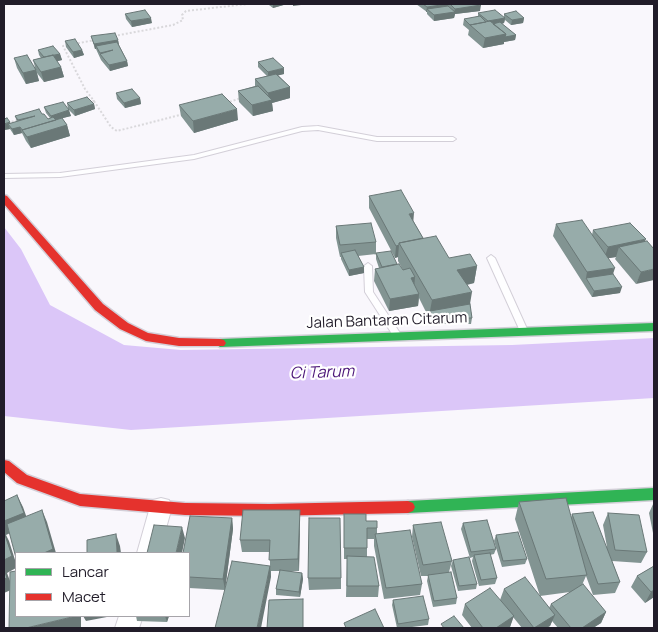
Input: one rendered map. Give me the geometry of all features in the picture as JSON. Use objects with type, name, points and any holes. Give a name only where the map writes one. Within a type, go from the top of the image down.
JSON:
[{"type":"street","name":"Jalan Bantaran Citarum","points":[[4,198],[99,307],[124,326],[146,337],[180,342],[237,343],[654,326]]},
{"type":"street","points":[[4,464],[22,479],[80,500],[161,507],[269,510],[333,509],[434,506],[654,494]]},
{"type":"street","points":[[148,552],[161,507]]},
{"type":"lane","points":[[4,176],[60,175],[178,160],[302,129],[318,128],[378,139],[453,139]]},
{"type":"lane","points":[[491,258],[524,332]]},
{"type":"lane","points":[[368,266],[369,292],[397,335]]},
{"type":"path","points":[[109,37],[173,25],[183,20],[182,15],[186,11],[247,4]]},
{"type":"path","points":[[99,39],[63,46],[84,89],[111,127],[117,131],[190,113]]},
{"type":"path","points":[[224,103],[248,96]]},
{"type":"path","points":[[85,103],[94,101]]},
{"type":"path","points":[[4,124],[25,118]]},
{"type":"water","name":"Ci Tarum","points":[[4,227],[21,249],[50,305],[124,345],[181,350],[512,345],[654,338],[654,398],[131,430],[4,416]]},
{"type":"building","points":[[423,4],[448,4],[427,7]]},
{"type":"building","points":[[450,4],[479,4],[481,5],[455,9]]},
{"type":"building","points":[[448,6],[455,12],[434,15],[427,9]]},
{"type":"building","points":[[145,10],[151,18],[131,21],[125,14]]},
{"type":"building","points":[[495,10],[505,18],[488,21],[478,13]]},
{"type":"building","points":[[516,11],[524,18],[512,20],[504,14]]},
{"type":"building","points":[[480,16],[486,22],[470,25],[464,19]]},
{"type":"building","points":[[490,21],[506,34],[485,38],[470,25]]},
{"type":"building","points":[[500,22],[516,35],[505,37],[506,34],[493,24]]},
{"type":"building","points":[[115,33],[118,40],[94,44],[91,36]]},
{"type":"building","points":[[75,39],[82,50],[73,52],[65,41]]},
{"type":"building","points":[[117,42],[127,61],[109,65],[100,54],[113,50],[100,53],[96,46]]},
{"type":"building","points":[[53,46],[60,54],[44,57],[38,50]]},
{"type":"building","points":[[27,55],[36,70],[23,73],[14,58]]},
{"type":"building","points":[[53,55],[61,67],[41,72],[33,60]]},
{"type":"building","points":[[273,58],[284,68],[268,72],[258,62]]},
{"type":"building","points":[[276,74],[290,87],[268,93],[255,79]]},
{"type":"building","points":[[258,86],[272,100],[252,105],[238,91]]},
{"type":"building","points":[[132,89],[140,98],[124,103],[116,93]]},
{"type":"building","points":[[222,94],[237,109],[193,121],[179,105]]},
{"type":"building","points":[[87,97],[94,104],[74,110],[67,103]]},
{"type":"building","points":[[63,102],[69,110],[51,116],[44,107]]},
{"type":"building","points":[[39,109],[48,119],[53,117],[56,120],[22,130],[20,127],[12,129],[8,124],[35,116],[18,120],[15,116]]},
{"type":"building","points":[[7,118],[10,122],[4,124],[4,119]]},
{"type":"building","points":[[62,118],[67,125],[27,137],[22,130]]},
{"type":"building","points":[[401,190],[414,213],[409,214],[423,238],[399,243],[396,246],[369,196]]},
{"type":"building","points":[[582,220],[615,268],[587,272],[556,224]]},
{"type":"building","points":[[371,223],[376,242],[340,245],[336,226]]},
{"type":"building","points":[[630,223],[646,239],[608,247],[593,230]]},
{"type":"building","points":[[436,236],[449,258],[470,254],[477,266],[457,270],[472,292],[432,300],[399,243]]},
{"type":"building","points":[[647,241],[654,249],[654,269],[641,272],[619,247]]},
{"type":"building","points":[[355,250],[364,267],[349,270],[341,253]]},
{"type":"building","points":[[391,251],[397,264],[382,267],[376,253]]},
{"type":"building","points":[[399,264],[403,270],[410,268],[415,277],[411,278],[419,294],[390,299],[375,269]]},
{"type":"building","points":[[613,274],[622,287],[594,291],[586,278]]},
{"type":"building","points":[[470,304],[472,318],[432,318],[430,311]]},
{"type":"building","points":[[17,495],[24,513],[4,521],[4,501]]},
{"type":"building","points":[[566,498],[587,575],[546,579],[519,502]]},
{"type":"building","points":[[42,510],[53,549],[46,552],[15,552],[15,554],[7,524]]},
{"type":"building","points":[[243,510],[300,510],[298,559],[269,560],[270,540],[240,540]]},
{"type":"building","points":[[593,512],[620,582],[598,584],[572,514]]},
{"type":"building","points":[[608,513],[639,515],[647,552],[615,550]]},
{"type":"building","points":[[344,514],[366,514],[366,521],[377,521],[377,528],[367,528],[367,548],[344,548]]},
{"type":"building","points":[[190,516],[232,518],[223,579],[190,577],[190,552],[183,552]]},
{"type":"building","points":[[309,518],[340,518],[341,578],[308,578]]},
{"type":"building","points":[[487,520],[496,549],[471,552],[463,523]]},
{"type":"building","points":[[441,522],[452,561],[423,565],[413,525]]},
{"type":"building","points":[[154,525],[182,527],[176,552],[147,552]]},
{"type":"building","points":[[410,530],[422,584],[386,588],[375,534]]},
{"type":"building","points":[[4,532],[12,556],[4,560]]},
{"type":"building","points":[[518,532],[527,559],[503,561],[496,535]]},
{"type":"building","points":[[116,534],[117,552],[87,552],[87,540]]},
{"type":"building","points":[[490,553],[497,578],[481,580],[474,555]]},
{"type":"building","points":[[347,556],[374,557],[379,586],[347,586]]},
{"type":"building","points":[[469,557],[477,584],[459,586],[453,560]]},
{"type":"building","points":[[232,561],[270,566],[257,628],[215,628]]},
{"type":"building","points":[[654,566],[654,590],[651,592],[637,576]]},
{"type":"building","points":[[280,570],[302,573],[299,592],[276,589]]},
{"type":"building","points":[[15,571],[15,617],[72,617],[26,628],[9,628],[10,572]]},
{"type":"building","points":[[451,572],[457,598],[434,601],[428,575]]},
{"type":"building","points":[[525,577],[555,615],[534,628],[504,589]]},
{"type":"building","points":[[583,584],[606,612],[582,628],[571,628],[551,604]]},
{"type":"building","points":[[490,588],[514,616],[496,628],[483,628],[465,604]]},
{"type":"building","points":[[423,596],[429,619],[398,624],[393,600]]},
{"type":"building","points":[[303,599],[303,628],[267,628],[269,600]]},
{"type":"building","points":[[375,609],[384,628],[346,628],[344,623]]},
{"type":"building","points":[[454,616],[464,628],[444,628],[441,624]]},
{"type":"traffic: fast","points":[[220,343],[654,327]]},
{"type":"traffic: fast","points":[[408,507],[654,494]]},
{"type":"traffic: jam","points":[[4,198],[99,307],[124,326],[146,337],[179,342],[220,343]]},
{"type":"traffic: jam","points":[[4,465],[22,479],[80,500],[185,509],[269,510],[408,507]]}]
